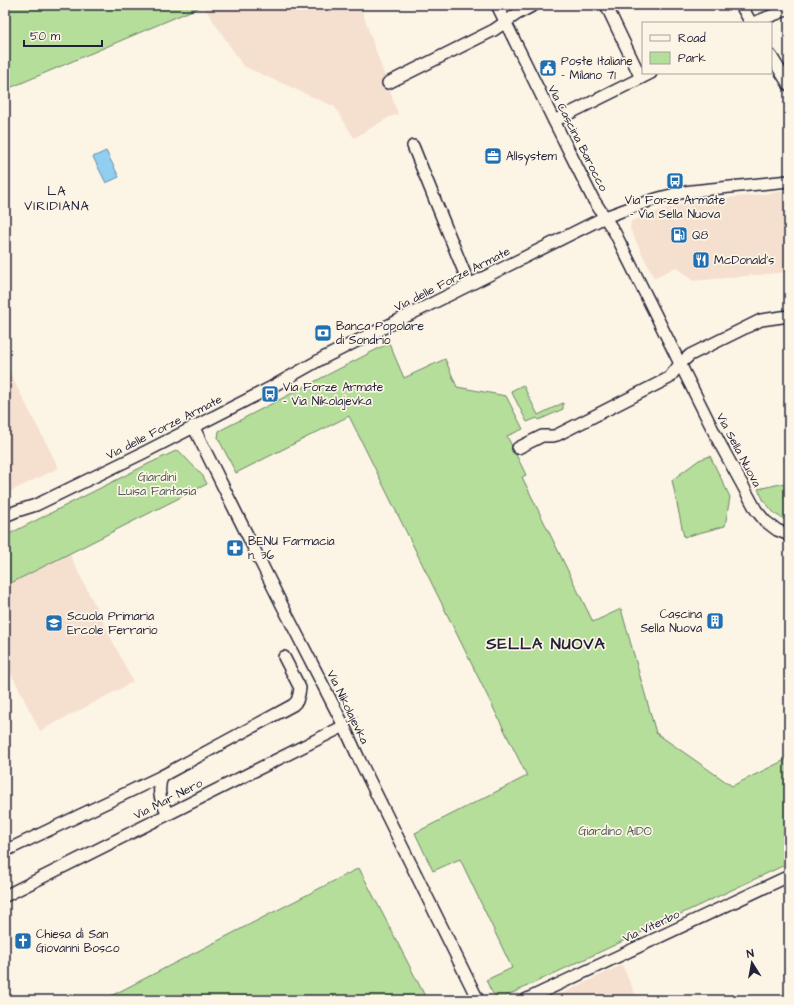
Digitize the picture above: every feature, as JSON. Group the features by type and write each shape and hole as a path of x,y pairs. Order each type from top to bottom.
{"street":[{"name":"Via Cascina Barocco","path":"497,5 593,199 605,218"},
{"path":"388,83 494,30 505,21 534,5"},
{"path":"606,5 642,69"},
{"path":"741,5 751,22"},
{"path":"755,22 789,9"},
{"path":"772,58 789,85"},
{"path":"554,121 646,76"},
{"path":"413,146 469,284"},
{"name":"Via delle Forze Armate","path":"5,524 36,505 268,389 329,355 469,284 605,218 642,204 678,193 789,181"},
{"name":"Via Sella Nuova","path":"605,218 626,254 719,442 756,510 765,521 777,530 789,535"},
{"path":"518,448 542,436 556,435 669,378 680,364 690,355 761,320 789,316"},
{"name":"Via Nikolajevka","path":"193,426 344,726 478,1000"},
{"name":"Via delle Forze Armate","path":"5,516 36,505"},
{"path":"5,851 162,776 293,705 297,701 300,688 284,657"},
{"name":"Via Mar Nero","path":"5,896 344,726"},
{"path":"162,776 159,787 161,801 168,814"},
{"name":"Via Viterbo","path":"525,1000 789,876"}],"shaded area":[{"path":"204,5 360,5 398,114 388,118 354,138 335,107 243,66"},
{"path":"789,191 789,272 693,281 676,267 654,278 630,229 631,221 672,206 699,201"},
{"path":"5,364 59,468 5,494"},
{"name":"Scuola Primaria Ercole Ferrario","path":"69,553 133,682 40,731 5,661 5,586"},
{"path":"622,965 638,1000 548,1000"}],"green space":[{"path":"5,5 201,5 202,6 5,90"},
{"name":"Giardino AIDO","path":"389,343 404,378 445,359 457,387 506,396 523,429 507,436 526,475 522,477 593,622 621,609 656,733 732,786 789,758 789,863 502,998 494,994 486,980 512,968 460,859 433,871 415,833 527,776 349,416 236,473 218,438 219,431"},
{"path":"523,385 538,415 563,403 563,409 539,420 537,418 527,422 511,391"},
{"name":"Giardini Luisa Fantasia","path":"178,450 203,476 207,484 5,586 5,536"},
{"path":"710,456 730,497 725,526 684,537 672,480 699,460"},
{"path":"789,482 789,522 775,514 764,501 758,489"},
{"path":"359,868 427,1000 108,1000 107,998"}],"water":[{"path":"106,151 119,177 106,183 93,157"}],"place":[{"name":"Poste Italiane - Milano 71","path":"548,68"},
{"name":"Allsystem","path":"493,156"},
{"name":"Via Forze Armate - Via Sella Nuova","path":"675,181"},
{"name":"Q8","path":"679,235"},
{"name":"McDonald's","path":"701,260"},
{"name":"Banca Popolare di Sondrio","path":"323,333"},
{"name":"Via Forze Armate - Via Nikolajevka","path":"270,394"},
{"name":"BENU Farmacia n. 36","path":"235,548"},
{"name":"Cascina Sella Nuova","path":"715,621"},
{"name":"Scuola Primaria Ercole Ferrario","path":"54,623"},
{"name":"Chiesa di San Giovanni Bosco","path":"23,941"}],"district":[{"name":"LA VIRIDIANA","path":"57,198"},
{"name":"SELLA NUOVA","path":"546,643"}]}
